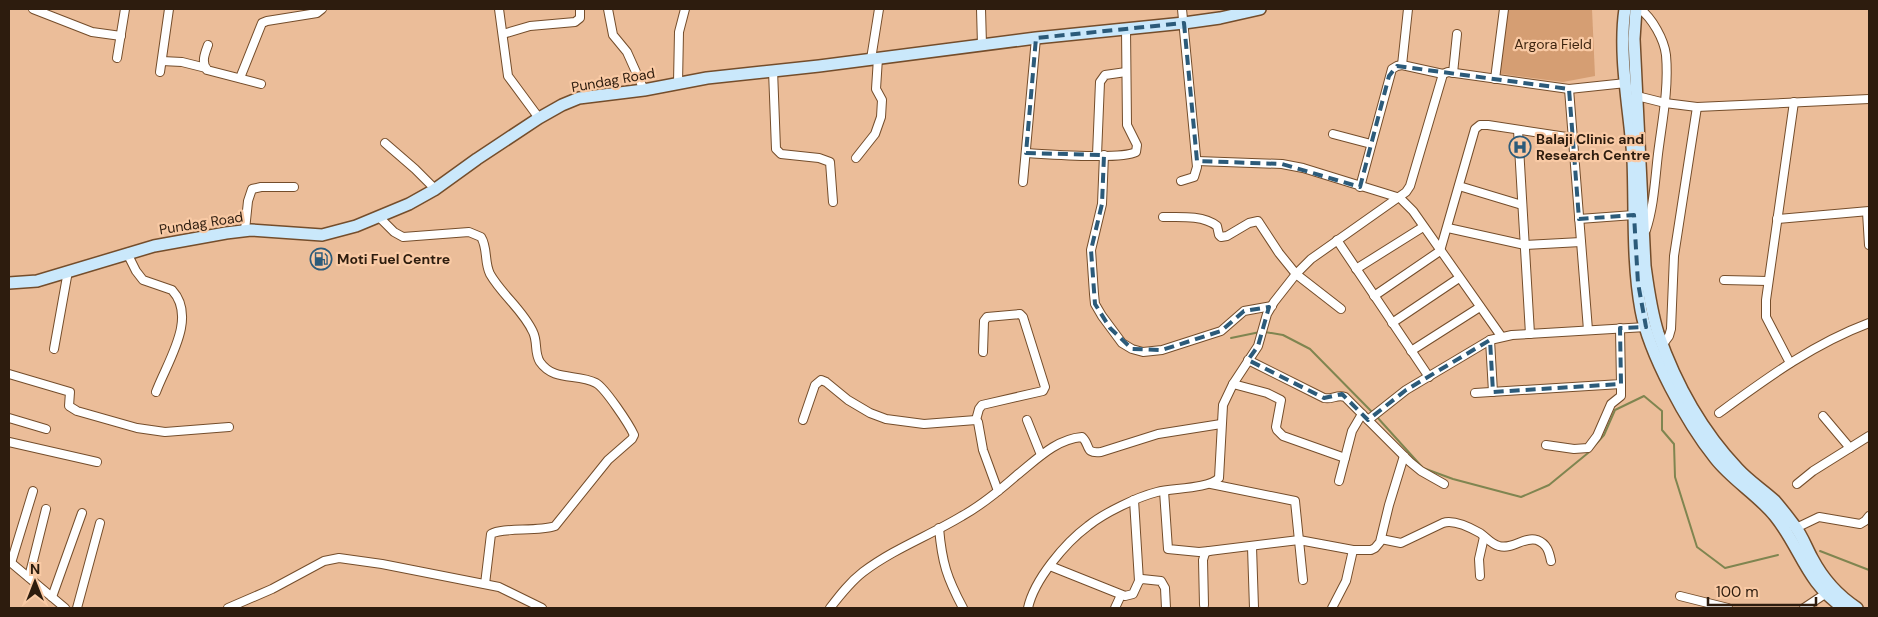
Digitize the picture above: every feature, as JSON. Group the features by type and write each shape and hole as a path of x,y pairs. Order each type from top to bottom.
{"main road":[{"name":"Pundag Road","path":"9,283 37,281 154,246 245,230 322,235 350,229 409,204 435,189 477,158 539,118 579,98 773,70 1036,38 1184,23 1220,18 1260,9"},
{"path":"1625,9 1624,43 1638,283 1646,326 1667,378 1716,459 1774,515 1807,571 1825,594 1844,608"},
{"path":"1636,9 1634,39 1644,238 1648,290 1658,332 1678,382 1717,445 1740,471 1774,501 1796,528 1822,576 1846,601 1857,608"}],"street":[{"path":"34,9 92,32 121,36"},
{"path":"117,58 125,9"},
{"path":"160,72 169,9"},
{"path":"240,78 262,23 317,14 322,9"},
{"path":"499,9 508,76 539,118"},
{"path":"503,34 530,26 575,22 580,18 580,9"},
{"path":"608,9 613,35 627,52 644,90"},
{"path":"678,83 679,32 685,9"},
{"path":"856,158 875,134 881,116 882,100 876,89 874,59 879,9"},
{"path":"981,9 982,45"},
{"path":"1181,181 1194,177 1197,161 1189,98 1182,9"},
{"path":"1402,65 1408,9"},
{"path":"1495,79 1504,9"},
{"path":"1640,9 1651,22 1666,53 1665,103 1651,209 1644,238"},
{"path":"1026,153 1100,155 1134,153 1137,150 1136,143 1128,128 1126,29"},
{"path":"1453,73 1458,34"},
{"path":"1023,182 1036,38"},
{"path":"206,68 204,56 208,45"},
{"path":"162,61 182,62 261,84"},
{"path":"1360,187 1389,76 1392,69 1397,66 1402,65 1443,74 1453,73 1569,89 1626,83"},
{"path":"773,70 776,149 781,154 824,159 830,162 833,202"},
{"path":"1126,72 1105,75 1100,82 1102,204 1092,244 1094,294 1096,304 1102,316 1122,343 1132,349 1143,352 1162,350 1221,331 1244,311 1272,306"},
{"path":"1211,484 1219,478 1220,472 1223,405 1233,384 1258,346 1267,314 1296,274 1311,259 1400,198 1410,186 1443,74"},
{"path":"1569,89 1588,330"},
{"path":"1637,96 1665,103 1697,107 1869,99"},
{"path":"1790,363 1766,317 1768,281 1794,102"},
{"path":"1663,344 1669,336 1672,320 1674,256 1697,107"},
{"path":"1374,296 1440,251 1475,129 1480,125 1573,138"},
{"path":"1518,130 1530,334"},
{"path":"1333,134 1371,144"},
{"path":"385,143 416,169 435,189"},
{"path":"1197,161 1282,164 1400,198 1408,204 1501,336"},
{"path":"1459,186 1522,205"},
{"path":"245,230 252,189 261,187 294,187"},
{"path":"1777,219 1868,211 1869,245"},
{"path":"1579,219 1634,215"},
{"path":"379,217 394,232 403,237 469,232 481,237 485,245 489,272 534,332 537,357 541,364 555,374 589,380 599,385 634,435 608,460 555,526 545,529 505,530 491,534 485,584"},
{"path":"1163,217 1198,219 1211,222 1217,226 1218,235 1222,237 1249,223 1258,221 1296,274 1341,310"},
{"path":"1356,269 1423,227"},
{"path":"1448,228 1525,245 1581,242"},
{"path":"1337,240 1429,377"},
{"path":"127,253 140,278 172,290 182,310 183,322 179,337 156,392"},
{"path":"54,349 68,271"},
{"path":"1392,323 1459,278"},
{"path":"1724,280 1768,281"},
{"path":"1411,351 1480,307"},
{"path":"983,352 985,319 990,316 1020,314 1024,317 1045,387 1041,392 982,405 979,409 976,420 983,450 998,491"},
{"path":"1719,413 1811,350 1869,323"},
{"path":"1371,418 1400,394 1490,340 1501,336 1646,326"},
{"path":"1546,445 1574,449 1588,448 1597,436 1611,404 1621,396 1620,328"},
{"path":"1490,340 1493,392"},
{"path":"1248,360 1329,400 1338,396 1345,397 1362,414 1371,418 1404,456 1421,471 1444,484"},
{"path":"9,374 70,392 69,406 77,411 137,428 164,432 229,427"},
{"path":"803,420 814,385 817,381 821,380 862,409 886,419 924,424 976,420"},
{"path":"1233,384 1267,393 1281,400 1276,427 1283,436 1344,458"},
{"path":"1475,393 1621,384"},
{"path":"1339,481 1352,431 1362,414"},
{"path":"1823,416 1850,448"},
{"path":"9,418 46,429"},
{"path":"1026,420 1041,455"},
{"path":"830,608 849,585 863,572 901,547 965,515 998,491 1041,455 1067,440 1084,439 1088,450 1101,452 1158,434 1221,424"},
{"path":"1797,484 1813,471 1869,436"},
{"path":"9,442 97,462"},
{"path":"1164,491 1168,549 1198,552 1299,540 1353,550 1371,550 1379,545 1388,505 1404,456"},
{"path":"1028,608 1038,582 1068,543 1088,525 1134,500 1164,491 1211,484 1295,501 1303,580"},
{"path":"33,491 10,562 65,608"},
{"path":"1050,566 1121,595 1131,596 1139,580 1134,500"},
{"path":"29,577 46,509"},
{"path":"52,596 82,514"},
{"path":"1796,528 1819,517 1860,524 1869,516"},
{"path":"77,608 100,522"},
{"path":"1381,538 1400,543 1447,522 1464,526 1502,547 1512,546 1530,539 1538,541 1546,546 1552,561"},
{"path":"940,528 941,551 948,580 963,608"},
{"path":"1480,576 1479,559 1484,537"},
{"path":"1252,546 1254,608"},
{"path":"1332,608 1346,581 1353,550"},
{"path":"1204,605 1203,560 1205,553 1209,551"},
{"path":"228,608 272,589 329,559 339,558 382,564 485,584 507,590 542,608"},
{"path":"1139,580 1155,580 1164,584 1166,608"},
{"path":"1804,608 1825,594"},
{"path":"1115,608 1121,595"},
{"path":"1680,596 1728,608"}],"highlighted area":[{"path":"1184,23 1197,161 1282,164 1360,187 1389,76 1397,66 1569,89 1579,219 1634,215 1638,283 1646,327 1620,328 1621,384 1493,392 1490,340 1406,390 1368,420 1342,394 1324,398 1248,360 1258,346 1269,307 1244,311 1221,331 1162,350 1132,349 1110,328 1095,304 1091,250 1102,204 1104,155 1026,153 1036,38"}],"green space":[{"name":"Argora Field","path":"1505,9 1592,9 1595,76 1563,82 1494,73"}],"waterway":[{"path":"1231,338 1260,332"},
{"path":"1265,332 1283,335 1310,349 1374,414"},
{"path":"1377,417 1423,468 1453,479 1521,497 1549,485 1588,453 1604,435 1615,410 1644,396 1662,411 1662,430 1674,444 1675,477 1697,547 1725,568 1778,555"},
{"path":"1820,551 1869,570"}],"place":[{"name":"Balaji Clinic and Research Centre","path":"1520,147"},
{"name":"Moti Fuel Centre","path":"321,259"}]}
